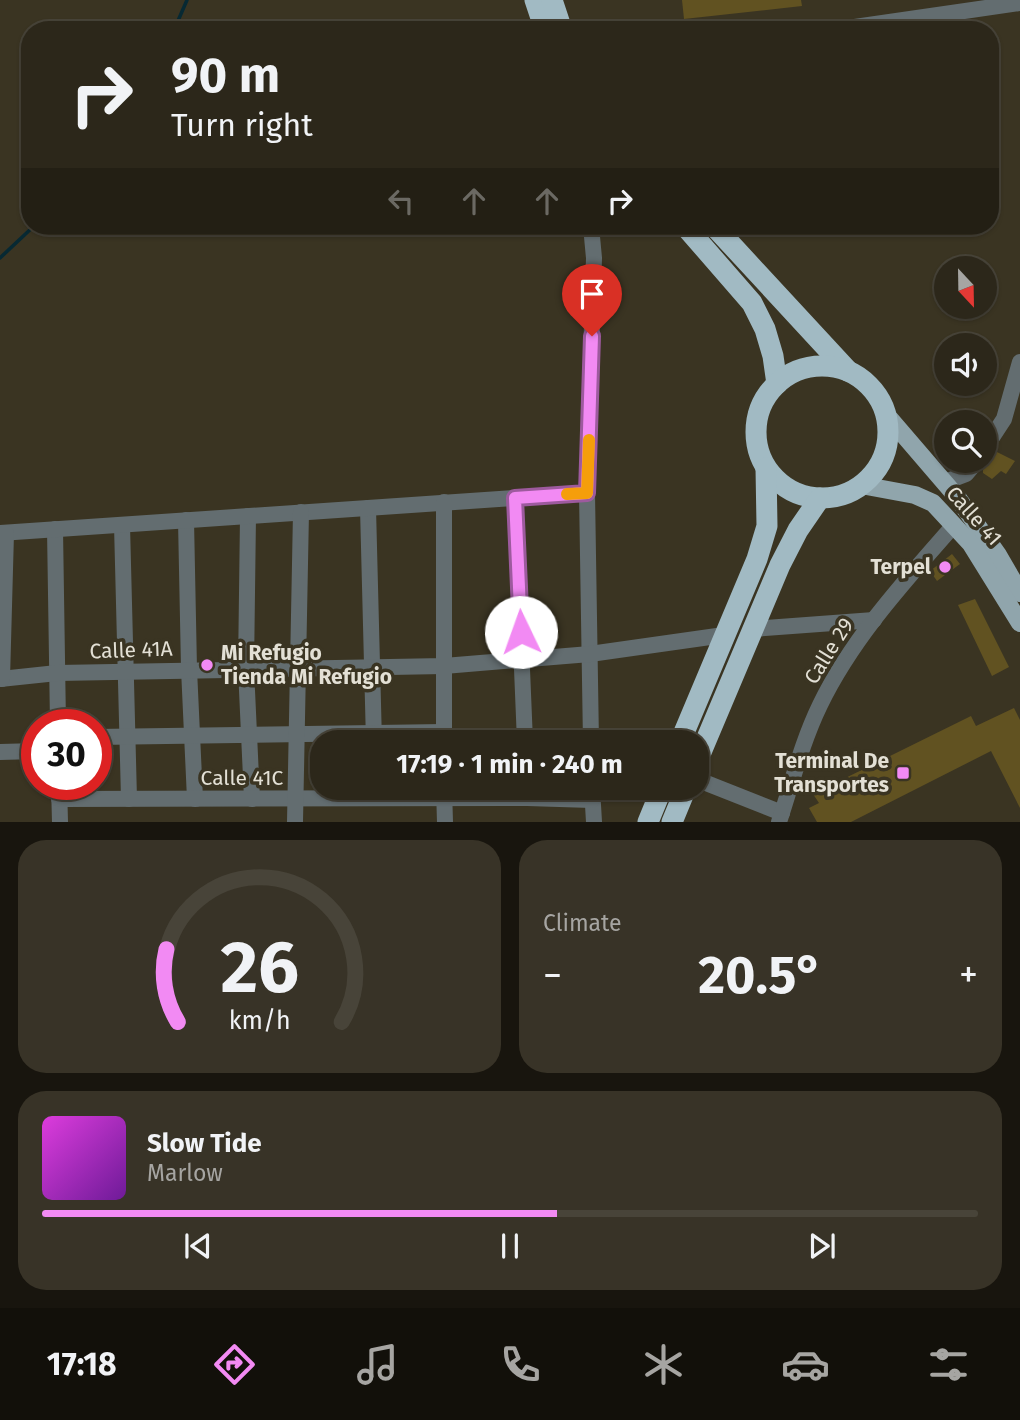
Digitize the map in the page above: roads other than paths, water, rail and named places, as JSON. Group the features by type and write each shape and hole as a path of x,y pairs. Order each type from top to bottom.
{"highway":[{"path":"535,0 542,21"},
{"path":"552,0 559,21"},
{"path":"693,235 752,303 765,329 777,384"},
{"path":"722,235 849,372 874,393 884,412 888,428 884,452 873,474 861,485 848,492 820,498 804,496 790,490 766,468 758,447 756,424 760,410 777,384 786,377 806,369 828,367 849,372"},
{"path":"685,730 757,559 767,526 766,468"},
{"path":"709,733 780,565 797,530 820,498"},
{"path":"648,821 657,800"},
{"path":"672,821 681,800"}],"main road":[{"name":"Calle 41","path":"884,412 945,482 998,555 1020,593"},
{"name":"Calle 41","path":"861,485 915,495 933,503 979,556 1020,623"}],"street":[{"path":"896,21 1020,3"},
{"path":"591,730 587,493 594,258 592,235"},
{"path":"594,258 601,235"},
{"path":"997,430 1004,419 1020,362"},
{"path":"945,482 967,473"},
{"path":"1,679 3,533 587,493"},
{"path":"515,498 525,730"},
{"path":"444,502 444,730"},
{"path":"368,508 374,730"},
{"path":"295,821 301,512"},
{"path":"248,516 246,669 253,799"},
{"path":"186,520 195,799"},
{"path":"122,525 129,799"},
{"name":"Calle 29","path":"781,817 820,706 844,664 874,620 954,525"},
{"path":"55,529 58,709"},
{"path":"753,629 874,620"},
{"name":"Calle 41A","path":"1,679 57,673 444,666 590,654 724,635"},
{"path":"112,737 310,736"},
{"path":"0,752 21,751"},
{"path":"709,785 781,817"},
{"name":"Calle 41C","path":"112,797 310,798"},
{"path":"59,800 60,821"},
{"path":"444,800 445,821"},
{"path":"592,800 594,821"}],"waterway":[{"path":"178,21 187,0"},
{"path":"0,258 24,235"}],"place":[{"name":"Terpel","path":"945,567"},
{"name":"Mi Refugio Tienda Mi Refugio","path":"207,665"},
{"name":"Terminal De Transportes","path":"903,773"}]}
